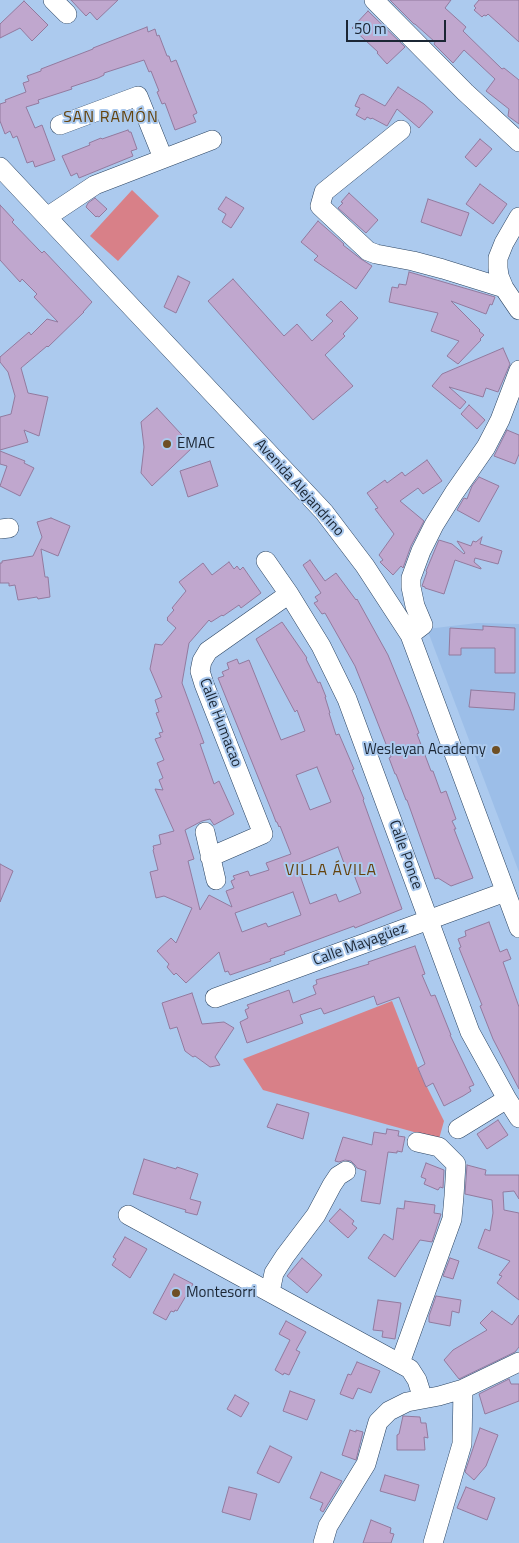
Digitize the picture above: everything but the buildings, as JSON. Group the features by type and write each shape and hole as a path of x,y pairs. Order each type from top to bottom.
{"street":[{"path":"53,0 66,14"},
{"path":"374,0 465,92 519,142"},
{"path":"60,125 138,96 164,158"},
{"path":"401,130 324,192 320,206 368,251 443,269 504,288"},
{"path":"48,217 95,185 212,140"},
{"name":"Avenida Alejandrino","path":"0,167 324,512 365,566 410,636 519,928"},
{"path":"519,217 498,258 499,276 504,288 519,310"},
{"path":"410,636 422,625 411,587 411,578 421,550 454,493 486,448 514,398 519,370"},
{"name":"Calle Ponce","path":"266,561 320,646 347,700 470,1032 519,1118"},
{"name":"Calle Humacao","path":"210,856 263,834 204,684 200,671 202,661 208,651 288,594"},
{"path":"205,832 216,880"},
{"name":"Calle Mayagüez","path":"215,998 505,892"},
{"path":"458,1129 507,1099"},
{"path":"400,1363 452,1219 454,1196 456,1164 439,1147 417,1142"},
{"path":"270,1292 274,1273 316,1215 338,1176 346,1171"},
{"path":"128,1215 410,1369 423,1399"},
{"path":"324,1543 328,1526 366,1464 378,1422 389,1411 407,1402 463,1388 519,1362"},
{"path":"433,1543 462,1444 463,1388"}],"shaded area":[{"path":"132,190 159,216 118,261 90,236"},
{"name":"Wesleyan Academy","path":"477,623 519,624 519,872 427,629"},
{"path":"392,1001 420,1073 444,1121 439,1139 263,1090 243,1059"}],"place":[{"name":"EMAC","path":"167,444"},
{"name":"Wesleyan Academy","path":"496,750"},
{"name":"Montesorri","path":"176,1293"}],"district":[{"name":"SAN RAMÓN","path":"111,118"},
{"name":"VILLA ÁVILA","path":"331,871"}]}
